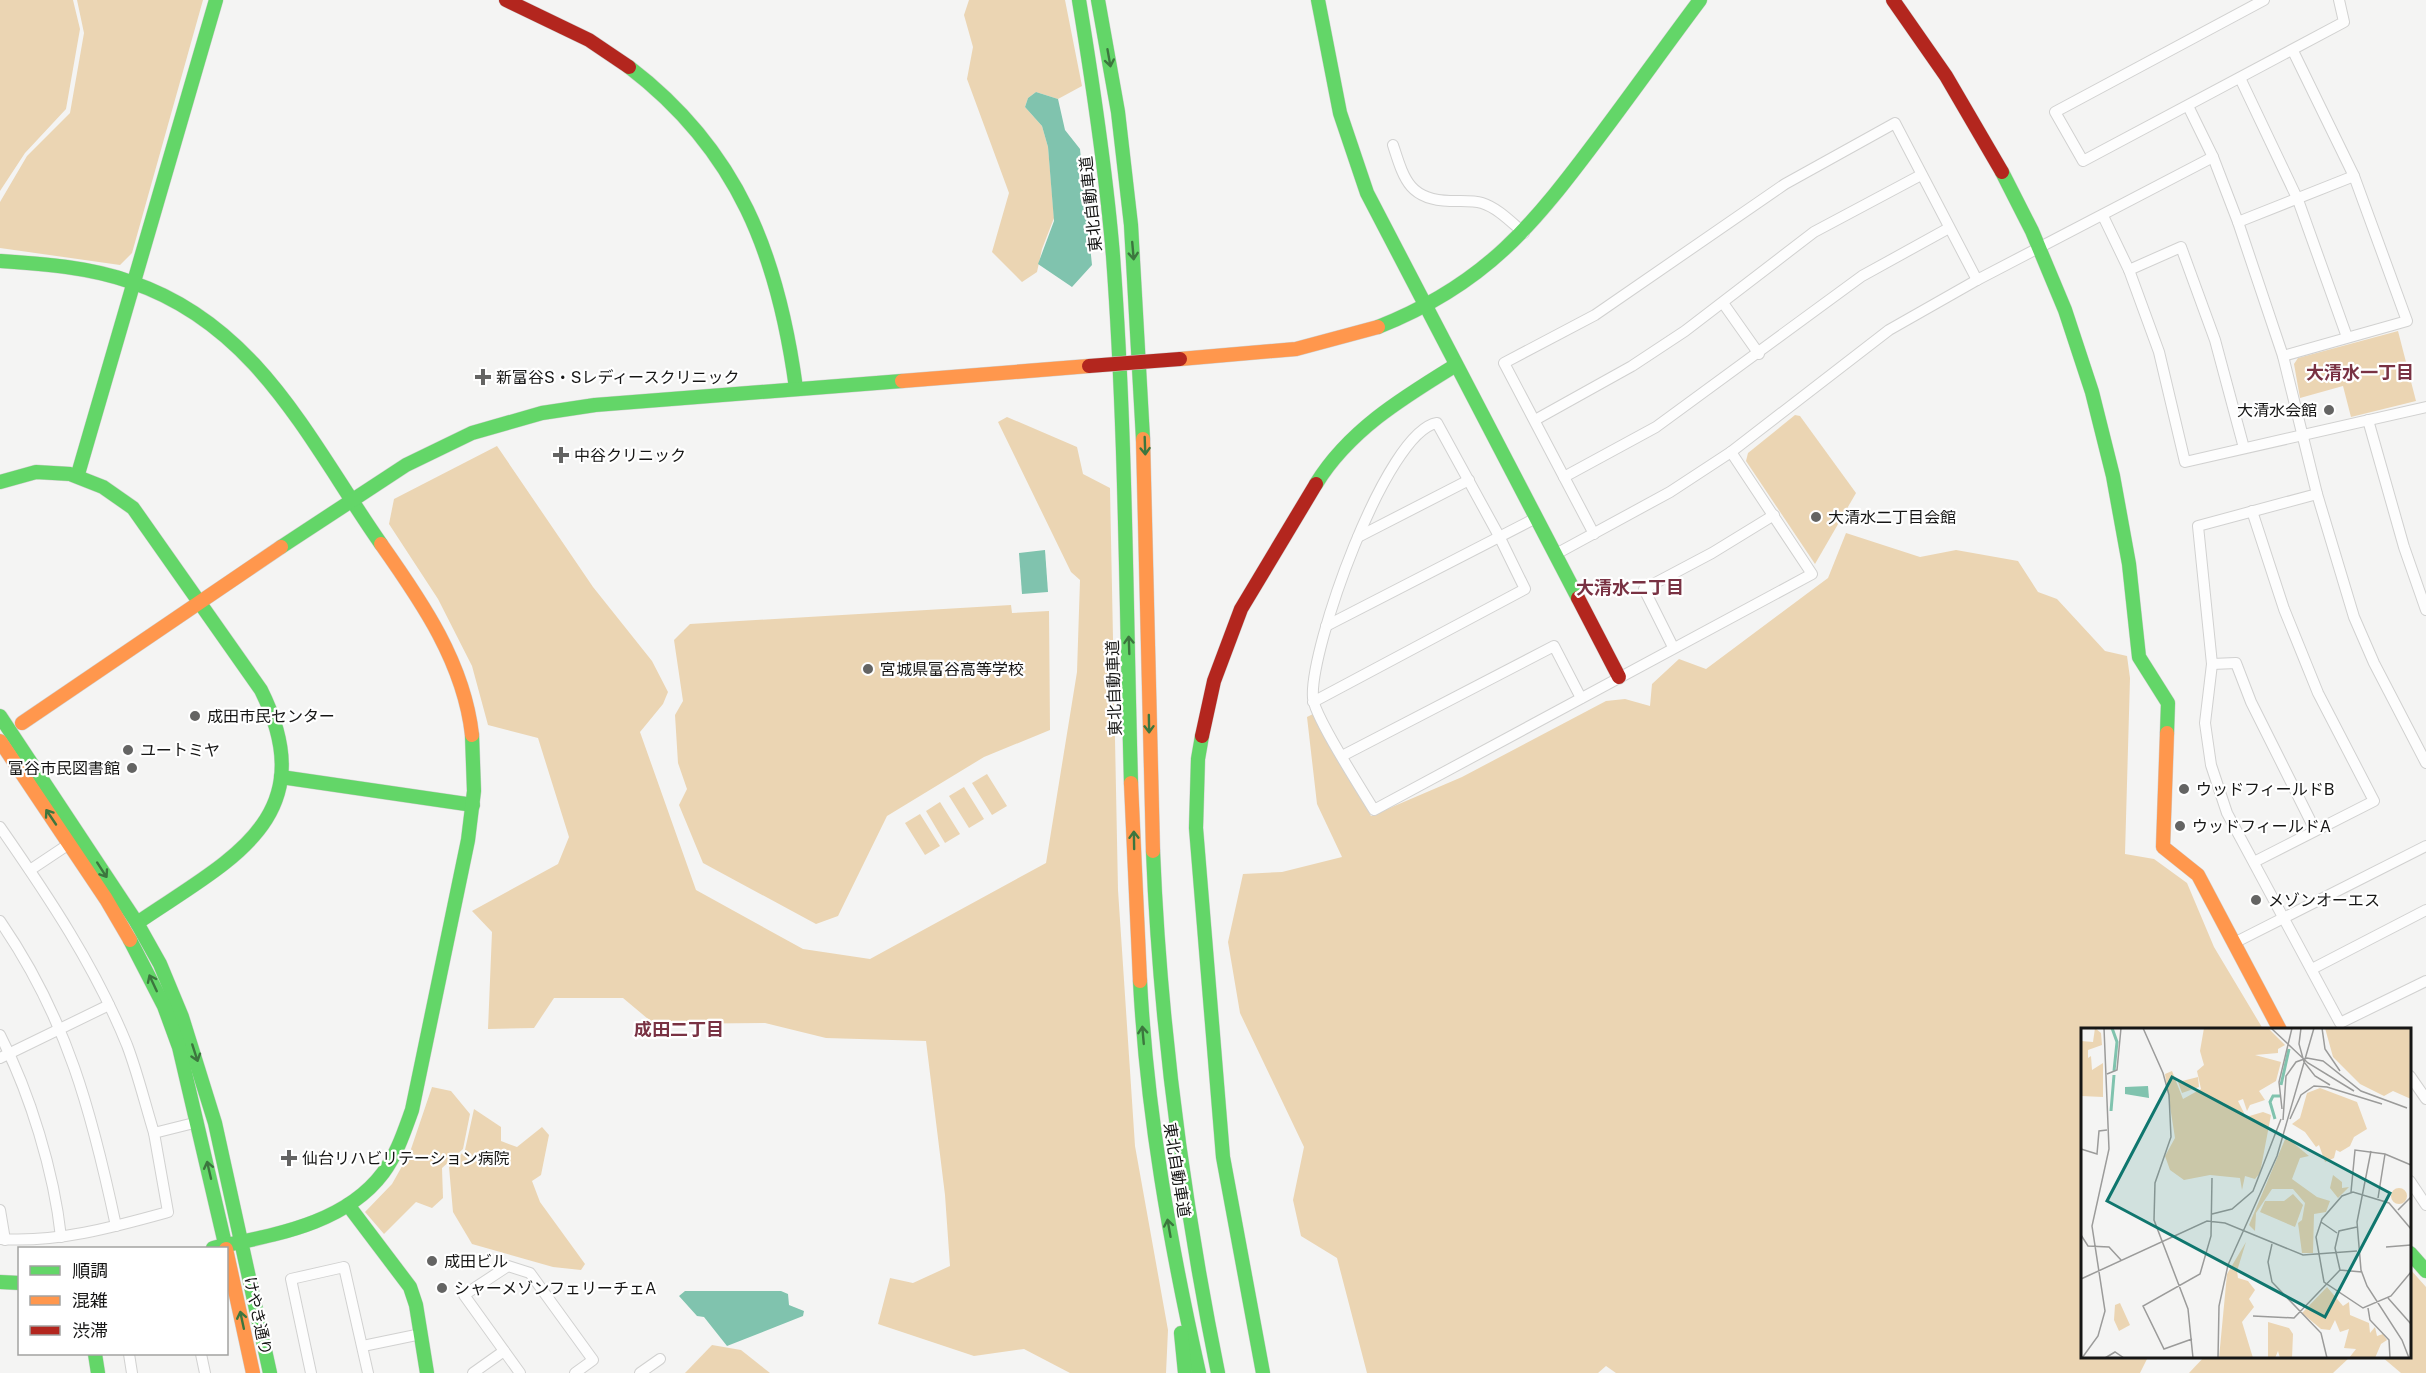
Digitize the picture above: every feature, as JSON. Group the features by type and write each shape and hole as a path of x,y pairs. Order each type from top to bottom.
{"main road":[{"path":"78,474 216,0"},
{"path":"506,0 566,27 615,56 668,99 699,133 729,174 762,239 776,278 796,388"},
{"name":"東北自動車道","path":"1079,0 1098,119 1120,338 1135,904 1142,1026 1159,1172 1179,1286 1199,1373"},
{"name":"東北自動車道","path":"1098,0 1117,108 1141,338 1155,906 1165,1038 1188,1222 1218,1373"},
{"path":"1318,0 1340,113 1358,171 1387,236 1619,677"},
{"path":"22,723 351,499 441,446 472,433 542,413 660,399 1259,353 1331,342 1363,333 1424,306 1491,263 1524,233 1556,196 1700,0"},
{"path":"1893,0 1967,106 2001,164 2041,248 2080,345 2106,440 2128,561 2139,657 2143,669 2163,691 2168,703 2163,847 2198,874 2279,1028"},
{"path":"0,261 71,266 106,273 135,282 207,319 251,359 282,398 424,606 458,675 472,738 473,805 470,833 408,1125 391,1160 368,1188 348,1204 312,1225 226,1247"},
{"path":"1263,1373 1223,1157 1214,1063 1196,828 1198,759 1204,721 1227,643 1245,600 1323,473 1368,424 1390,405 1456,365"},
{"path":"0,482 35,472 78,474 114,492 133,508 200,600 268,702 280,734 281,777 272,810 247,846 138,923"},
{"path":"0,716 138,923 160,964 194,1052 214,1124 270,1373"},
{"name":"けやき通り","path":"0,741 126,932 159,997 179,1047 198,1122 223,1247"},
{"path":"281,777 473,805"},
{"path":"1180,1166 1229,1373"},
{"path":"348,1204 410,1287 427,1373"},
{"path":"2411,1254 2426,1271"},
{"name":"けやき通り","path":"228,1261 253,1373"},
{"path":"0,1282 18,1283"},
{"path":"1179,1286 1185,1373"},
{"path":"95,1355 98,1373"}],"street":[{"path":"2264,0 2055,112 2083,161 2344,22 2339,0"},
{"path":"2283,356 2407,321 2354,176 2293,51"},
{"path":"2240,78 2298,200 2347,338"},
{"path":"2188,106 2213,157 2238,222 2283,356 2317,494 2354,617 2374,663 2426,763"},
{"path":"1594,534 1504,363 1595,315 1785,184 1895,123 1977,280"},
{"path":"1393,145 1409,186 1421,196 1436,201 1482,203 1502,214 1524,233"},
{"path":"1556,554 1670,492 1731,452 1889,330 1977,280 2213,157"},
{"path":"1535,420 1632,366 1724,303 1814,232 1921,175"},
{"path":"2238,222 2354,176"},
{"path":"2103,216 2129,270 2159,352 2185,462 2426,407"},
{"path":"1564,477 1656,427 1868,272 1949,228"},
{"path":"2129,270 2181,246 2215,340 2244,448"},
{"path":"1724,303 1758,354"},
{"path":"2368,420 2404,548 2426,610"},
{"path":"1313,702 1525,589 1499,536 1437,423 1430,424 1391,470 1377,492 1326,626 1316,666 1313,702 1374,810 1812,574 1731,452"},
{"path":"1358,537 1469,480"},
{"path":"2317,494 2198,526 2212,664 2205,723 2211,765 2227,813 2340,1023 2426,981"},
{"path":"2252,511 2284,609 2309,672 2374,801 2254,862"},
{"path":"1673,647 1644,589 1712,553 1774,515"},
{"path":"1326,626 1536,518"},
{"path":"1342,756 1554,646 1581,698"},
{"path":"2212,664 2236,663 2251,702 2314,830"},
{"path":"0,827 65,922 109,1005 127,1046 154,1133 168,1212 116,1226 61,1237 2,1240 0,1210"},
{"path":"30,870 69,843"},
{"path":"2234,943 2426,846"},
{"path":"2312,969 2426,910"},
{"path":"0,921 39,986 60,1029 95,1131 116,1226"},
{"path":"5,1056 109,1005"},
{"path":"0,1035 5,1056 41,1141 61,1237"},
{"path":"2411,1079 2426,1099"},
{"path":"154,1133 198,1122"},
{"path":"2411,1184 2426,1205"},
{"path":"520,1373 464,1295 508,1266 530,1273 593,1360 575,1373"},
{"path":"311,1373 291,1279 344,1267 368,1373"},
{"path":"363,1346 421,1334"},
{"path":"473,1373 504,1351"},
{"path":"129,1355 132,1373"},
{"path":"201,1355 205,1373"},
{"path":"640,1373 660,1359"}],"shaded area":[{"path":"0,0 73,0 80,29 66,109 25,153 0,191"},
{"path":"77,0 203,0 132,253 120,265 0,248 0,202 27,156 70,113 84,33"},
{"path":"969,0 1065,0 1082,86 1058,99 1036,92 1028,98 1025,107 1042,126 1048,147 1054,218 1042,249 1037,272 1022,282 992,252 1009,193 967,79 973,47 964,15"},
{"path":"1036,92 1058,99 1065,130 1080,149 1092,265 1072,287 1038,264 1054,221 1048,147 1042,126 1025,107 1028,98"},
{"path":"2398,331 2416,401 2351,417 2343,386 2300,398 2294,364 2298,358"},
{"path":"1795,415 1800,416 1856,493 1815,564 1746,461 1748,453"},
{"path":"1007,417 1077,447 1083,474 1110,488 1118,890 1135,1146 1168,1330 1166,1373 1070,1373 1024,1349 974,1356 878,1324 890,1278 913,1283 950,1266 945,1195 926,1041 826,1038 765,1023 654,1024 623,998 554,998 534,1028 488,1029 492,932 472,911 558,864 569,837 538,738 488,725 472,666 438,599 389,524 394,499 497,446 593,587 652,661 668,692 663,704 640,732 696,890 803,949 870,959 1046,863 1077,672 1080,580 1071,572 998,422"},
{"path":"1846,533 1920,557 1956,550 2018,561 2038,592 2057,599 2105,651 2127,656 2130,678 2125,854 2154,859 2187,883 2214,947 2262,1028 2081,1028 2081,1358 2148,1358 2140,1373 1616,1373 1606,1366 1598,1373 1367,1373 1337,1258 1301,1236 1293,1200 1304,1147 1240,1013 1228,942 1243,874 1282,872 1342,857 1317,804 1307,717 1315,713 1371,816 1462,777 1606,701 1625,699 1650,706 1652,684 1679,659 1706,669 1828,578"},
{"path":"1045,550 1048,592 1022,594 1019,553"},
{"path":"1011,605 1012,613 1049,611 1050,730 984,757 887,816 838,916 816,924 703,863 679,805 687,789 678,763 675,715 683,701 674,640 690,624"},
{"path":"987,774 1007,806 992,815 972,783"},
{"path":"964,787 984,819 969,828 949,796"},
{"path":"940,802 960,834 945,843 926,811"},
{"path":"920,814 940,846 925,855 905,823"},
{"path":"432,1087 451,1091 470,1114 463,1149 442,1168 443,1198 432,1208 416,1202 384,1234 365,1212 392,1184 410,1152"},
{"path":"474,1109 501,1127 501,1141 517,1147 542,1127 549,1135 541,1175 532,1181 540,1202 585,1264 581,1270 553,1267 472,1244 453,1212 449,1167 465,1150"},
{"path":"2411,1270 2426,1287 2426,1373 2401,1373 2383,1358 2411,1358"},
{"path":"685,1291 781,1291 788,1294 789,1305 804,1311 803,1316 727,1346 704,1317 697,1316 679,1296"},
{"path":"712,1345 741,1350 770,1373 685,1373"},
{"path":"2203,1358 2349,1358 2333,1373 2189,1373"}],"traffic: fast":[{"path":"78,474 216,0"},
{"path":"1079,0 1099,128 1113,256 1123,454 1131,783"},
{"path":"1098,0 1118,112 1131,225 1143,439"},
{"path":"1318,0 1340,113 1367,193 1578,598"},
{"path":"1378,327 1416,310 1479,271 1530,223 1577,166 1700,0"},
{"path":"629,67 667,99 699,134 725,171 747,210 778,294 796,388"},
{"path":"2002,172 2032,231 2065,310 2092,392 2113,476 2129,564 2139,657 2168,703 2167,733"},
{"path":"0,261 66,267 115,277 175,301 214,327 247,357 277,390 381,544"},
{"path":"1316,484 1344,447 1361,431 1398,402 1456,365"},
{"path":"281,547 406,465 472,433 542,413 595,405 902,381"},
{"path":"0,482 36,472 70,474 103,487 133,508 261,690 278,734 282,772 274,804 258,831 234,856 137,923"},
{"path":"0,716 137,923 160,964 182,1017 215,1123 270,1373"},
{"path":"218,1247 282,1232 328,1216 367,1191 383,1173 396,1151 412,1110 468,840 474,791 472,735"},
{"path":"1202,736 1198,759 1196,828 1223,1157 1263,1373"},
{"path":"281,777 473,805"},
{"path":"1153,851 1161,982 1175,1113 1194,1243 1218,1373"},
{"path":"130,940 164,1006 179,1047 226,1247"},
{"path":"1140,981 1148,1080 1161,1178 1199,1373"},
{"path":"348,1205 410,1287 416,1305 427,1373"},
{"path":"2411,1254 2426,1271"},
{"path":"0,1282 18,1283"},
{"path":"1181,1333 1185,1373"},
{"path":"95,1355 98,1373"}],"traffic: slow":[{"path":"1180,359 1296,349 1378,327"},
{"path":"902,381 1089,366"},
{"path":"1143,439 1153,851"},
{"path":"381,544 426,611 451,658 467,708 472,735"},
{"path":"22,723 281,547"},
{"path":"2167,733 2163,847 2198,875 2279,1028"},
{"path":"0,741 106,899 130,940"},
{"path":"1131,783 1140,981"},
{"path":"228,1258 253,1373"}],"traffic: jam":[{"path":"506,0 589,40 629,67"},
{"path":"1893,0 1946,76 2002,172"},
{"path":"1089,366 1180,359"},
{"path":"1202,736 1214,681 1241,609 1316,484"},
{"path":"1578,598 1619,677"}],"place":[{"name":"新富谷S・Sレディースクリニック","path":"483,377"},
{"name":"大清水会館","path":"2329,410"},
{"name":"中谷クリニック","path":"561,455"},
{"name":"大清水二丁目会館","path":"1816,517"},
{"name":"宮城県富谷高等学校","path":"868,669"},
{"name":"成田市民センター","path":"195,716"},
{"name":"ユートミヤ","path":"128,750"},
{"name":"富谷市民図書館","path":"132,768"},
{"name":"ウッドフィールドB","path":"2184,789"},
{"name":"ウッドフィールドA","path":"2180,826"},
{"name":"メゾンオーエス","path":"2256,900"},
{"name":"仙台リハビリテーション病院","path":"289,1158"},
{"name":"成田ビル","path":"432,1261"},
{"name":"シャーメゾンフェリーチェA","path":"442,1288"}],"district":[{"name":"大清水一丁目","path":"2360,372"},
{"name":"大清水二丁目","path":"1630,587"},
{"name":"成田二丁目","path":"679,1029"}]}
